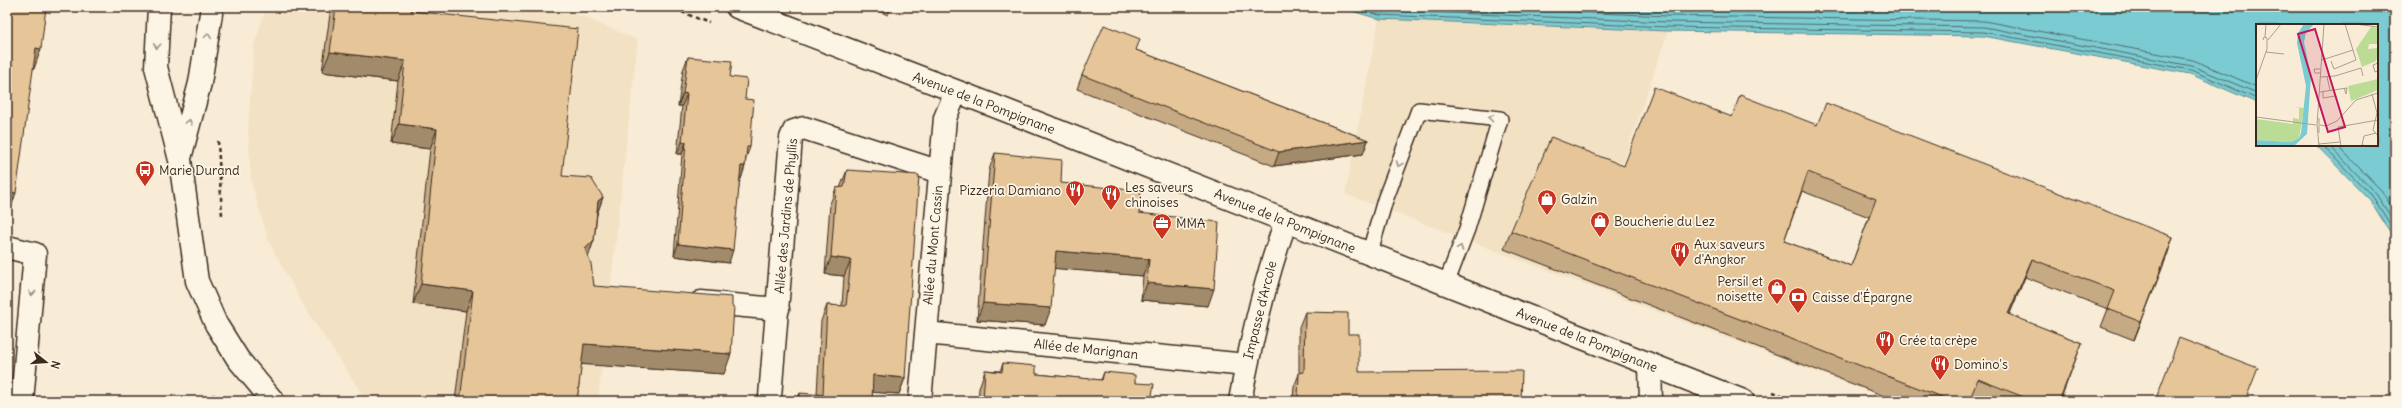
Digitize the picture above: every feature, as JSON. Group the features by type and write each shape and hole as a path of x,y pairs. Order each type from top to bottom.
{"street":[{"path":"159,7 156,67 180,160 197,281 216,324 238,359 273,401"},
{"path":"180,160 200,83 212,7"},
{"name":"Avenue de la Pompignane","path":"737,7 1743,401"},
{"name":"Allée du Mont Cassin","path":"920,401 945,118 956,92"},
{"name":"Allée des Jardins de Phyllis","path":"770,397 791,138 794,131 804,128 940,172"},
{"name":"Impasse d'Arcole","path":"1240,401 1246,364 1276,248 1286,221"},
{"path":"7,247 35,254 22,401"},
{"name":"Allée des Jardins de Phyllis","path":"678,300 778,309"},
{"name":"Allée de Marignan","path":"926,332 1246,364"},
{"path":"1650,365 1651,401"}],"lane":[{"path":"1369,255 1385,200 1419,110 1500,119 1467,229 1446,284"}],"path":[{"path":"218,138 222,224"},
{"path":"212,395 230,401"}],"shaded area":[{"path":"268,7 560,7 638,40 598,401 367,401 303,305 268,240 251,181 248,128 254,45 265,11"},
{"path":"1379,19 1668,31 1611,199 1996,345 1974,401 1894,401 1345,194"}],"water":[{"path":"1338,7 2395,7 2395,240 2370,200 2317,146 2378,146 2378,24 2256,24 2256,103 2190,74 1983,36 1668,31 1379,19"}],"building":[{"path":"7,7 46,7 41,49 36,48 16,193 7,192"},
{"path":"336,7 412,7 411,11 578,29 562,176 591,178 603,197 598,201 594,240 585,249 591,264 594,286 732,297 732,306 734,307 731,354 584,344 577,401 460,401 473,291 421,284 437,129 399,124 405,61 330,52"},
{"path":"1104,25 1140,39 1136,50 1368,140 1279,152 1082,75"},
{"path":"688,57 732,61 730,77 747,79 745,99 754,100 750,147 747,147 745,166 741,166 733,250 678,244 686,142 682,142 687,94 683,93"},
{"path":"1654,87 1732,117 1740,95 1817,125 1826,103 2173,237 2141,322 2108,309 2115,291 2032,259 2008,314 2082,343 2059,401 2034,401 1978,379 1969,401 1952,401 1511,231 1551,137 1624,166","holes":["1808,172 1876,199 1851,266 1784,241"]},
{"path":"995,153 1062,160 1061,183 1141,191 1139,213 1219,222 1214,289 1147,283 1149,259 1056,251 1051,308 983,303"},
{"path":"847,170 919,175 905,378 873,375 872,401 800,401 800,393 823,395 827,305 846,306 851,260 831,257 836,188 844,187"},
{"path":"1305,312 1348,313 1348,334 1359,334 1359,372 1522,371 1521,401 1286,401 1286,398 1298,398 1299,373 1304,372"},
{"path":"2179,338 2258,368 2245,401 2155,401"},
{"path":"1003,363 1036,366 1036,374 1102,380 1104,372 1135,375 1135,383 1154,384 1152,395 1158,401 983,401 985,370 1002,372"}],"place":[{"name":"Marie Durand","path":"145,187"},
{"name":"Pizzeria Damiano","path":"1075,207"},
{"name":"Les saveurs chinoises","path":"1111,211"},
{"name":"Galzin","path":"1547,216"},
{"name":"Boucherie du Lez","path":"1600,238"},
{"name":"MMA","path":"1162,240"},
{"name":"Aux saveurs d'Angkor","path":"1680,268"},
{"name":"Persil et noisette","path":"1777,305"},
{"name":"Caisse d'Épargne","path":"1798,314"},
{"name":"Crée ta crèpe","path":"1885,357"},
{"name":"Domino's","path":"1940,381"}]}
